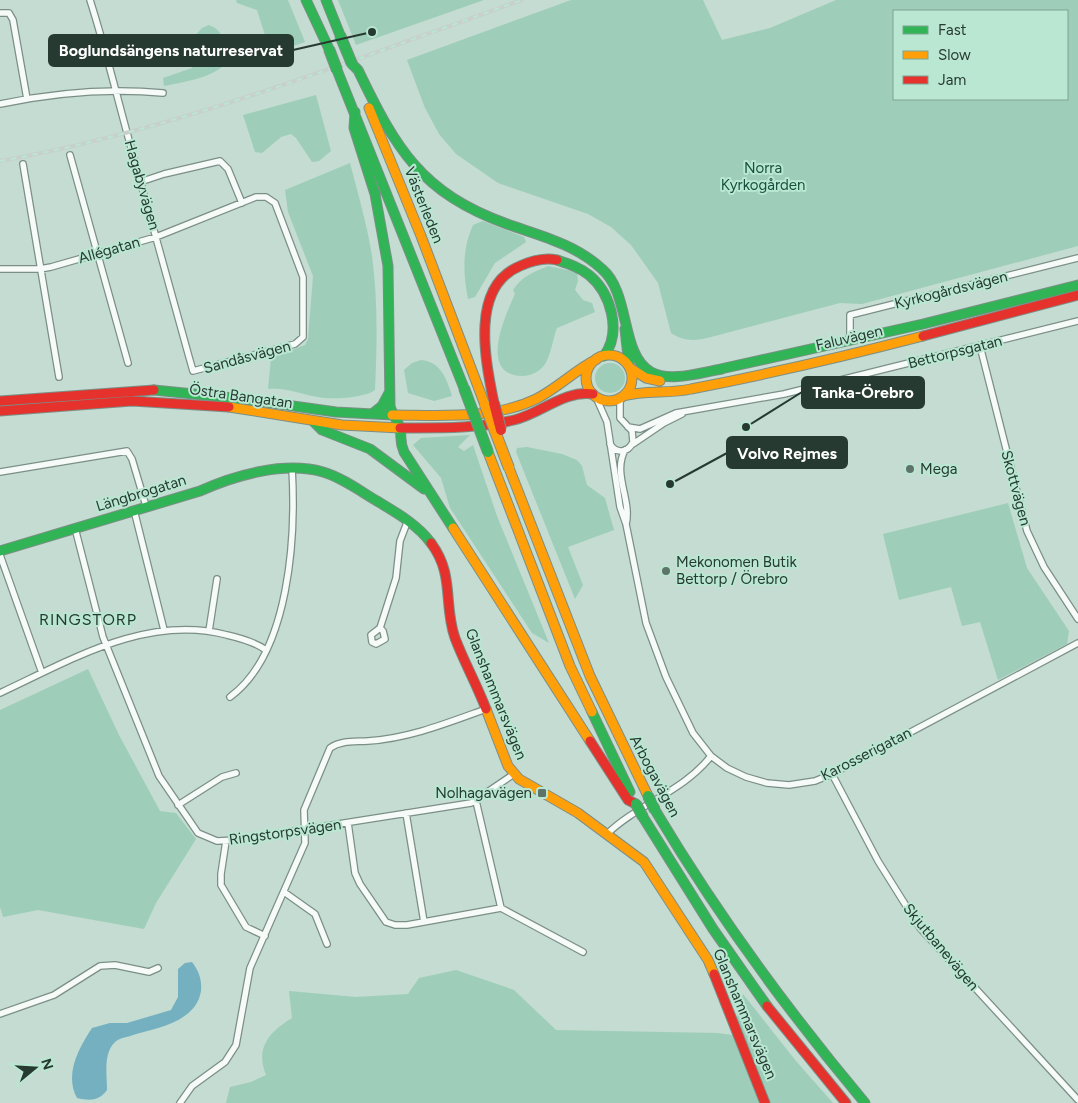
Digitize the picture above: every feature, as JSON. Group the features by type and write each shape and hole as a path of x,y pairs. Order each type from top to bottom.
{"main road":[{"name":"Västerleden","path":"306,0 355,112 368,156 464,388 475,420"},
{"path":"326,0 352,64 358,70 385,135 396,145 423,179 456,204 485,217 561,242 593,260 615,285 638,356 651,372 658,375 676,375 722,369"},
{"name":"Västerleden","path":"385,135 386,149 490,404 492,423"},
{"name":"Västerleden","path":"368,156 389,278 392,416"},
{"path":"509,468 490,404 486,355 486,314 492,296 501,281 523,264 541,259 558,259 582,268 597,282 609,304 613,325 612,343 587,374 588,385 594,395"},
{"name":"Faluvägen","path":"986,314 1078,285"},
{"name":"Faluvägen","path":"622,397 638,392 673,391 716,384 986,314 1078,295"},
{"path":"475,420 530,415 572,393 580,392 594,395 608,401 622,397 632,382 625,313"},
{"name":"Faluvägen","path":"629,367 646,378 665,381 850,341 974,317"},
{"path":"475,420 531,401 601,357 616,356 629,367"},
{"path":"372,414 382,406 390,389"},
{"name":"Östra Bangatan","path":"0,401 131,391 392,416 422,415 475,420"},
{"name":"Östra Bangatan","path":"0,411 132,401 200,399 314,422 400,428 475,420"},
{"path":"400,428 419,421 422,415"},
{"path":"392,416 400,428 399,440 404,452 628,800 636,804"},
{"name":"Arbogavägen","path":"475,420 570,666 643,817 691,898 744,976 791,1038 846,1103"},
{"path":"314,422 322,430 370,449 402,470 421,487 430,491"},
{"name":"Arbogavägen","path":"492,423 582,660 617,736 648,796 704,891 758,971 865,1103"},
{"name":"Längbrogatan","path":"0,551 200,491 220,482 292,468"},
{"name":"Glanshammarsvägen","path":"292,468 332,475 416,525 431,541 447,574 450,614 455,638 486,709 503,755 514,774 519,779 578,813 644,862 701,948 765,1103"}],"street":[{"name":"Hagabyvägen","path":"90,0 193,371"},
{"path":"0,13 9,13 13,20 27,99"},
{"path":"0,104 27,99 116,91 163,92"},
{"path":"70,155 128,363"},
{"path":"140,182 164,174 220,161 228,169 242,203"},
{"path":"23,164 59,377"},
{"name":"Sandåsvägen","path":"193,371 295,344 303,337 303,277 278,210 271,199 266,197 242,203"},
{"name":"Allégatan","path":"0,269 40,269 97,254 156,237 242,203"},
{"name":"Kyrkogårdsvägen","path":"850,341 850,315 1078,258"},
{"name":"Bettorpsgatan","path":"628,427 640,429 671,415 784,394 1078,321"},
{"name":"Skottvägen","path":"980,346 1027,531 1044,567 1078,618"},
{"name":"Karosserigatan","path":"594,395 605,417 620,508 626,524 640,602 656,652 693,733 711,756 734,771 767,783 789,785 815,781 832,774 1078,643"},
{"path":"609,442 614,450 626,450 633,444 634,436 620,418 622,397"},
{"name":"Bettorpsgatan","path":"633,444 664,423 684,413"},
{"name":"Karosserigatan","path":"626,450 620,464 627,518 626,524"},
{"path":"0,472 127,451 132,459 146,506"},
{"path":"230,697 253,674 266,650 284,593 294,512 292,468"},
{"path":"134,510 164,630"},
{"path":"380,628 396,578 400,541 408,520"},
{"name":"Ringstorpsvägen","path":"75,528 107,645 159,776 198,833 210,839 226,841 305,830 476,801 514,774"},
{"path":"0,556 42,673"},
{"path":"209,631 216,579"},
{"path":"0,693 107,645 164,630 209,631 236,637 266,650"},
{"path":"180,1103 192,1086 221,1066 233,1051 240,1031 250,968 305,843 304,810 325,757 335,744 415,734 486,709"},
{"path":"607,834 620,821 695,774 711,756"},
{"path":"178,805 227,774 236,773"},
{"name":"Skjutbanevägen","path":"832,774 878,862 920,928 1078,1100"},
{"path":"476,801 501,908"},
{"path":"406,813 424,922"},
{"path":"348,823 355,873 360,884 389,924 424,922 501,908 522,917 583,952"},
{"path":"226,841 221,885 246,927 265,936"},
{"path":"284,892 315,914 327,944"},
{"path":"0,1014 54,995 100,966 115,965 149,972 158,968"}],"green space":[{"path":"236,0 288,0 305,42 271,54 257,10 237,3"},
{"path":"338,0 484,0 356,45"},
{"name":"Norra Kyrkogården","path":"571,0 703,0 722,40 770,28 836,0 1078,0 1078,246 862,304 840,303 705,338 690,340 671,333 658,283 631,245 611,227 588,214 498,183 456,154 439,134 425,108 407,60"},
{"path":"209,25 221,35 227,56 224,64 218,70 200,78 164,86 163,78 192,68 187,45 202,28"},
{"path":"316,95 331,151 319,161 312,162 296,138 291,134 281,137 262,153 255,152 243,115"},
{"path":"350,163 368,232 374,273 376,323 375,390 356,397 331,398 287,390 268,389 271,358 305,345 308,339 313,276 288,212 285,190"},
{"path":"483,221 524,237 526,242 495,263 475,297 468,299 464,270 465,252 473,225"},
{"path":"548,266 577,272 578,281 575,290 583,300 592,303 595,312 557,328 547,360 538,371 525,376 509,373 501,366 498,355 498,343 501,329 515,294 513,290 524,278"},
{"path":"421,360 428,361 438,367 448,383 452,396 434,401 408,393 404,370 412,363"},
{"path":"610,363 621,367 625,378 621,389 610,393 599,389 595,378 599,367"},
{"path":"470,435 458,447 464,451 473,445 497,516 549,643 532,633 450,508 441,478 413,445 421,438"},
{"path":"527,447 562,454 577,460 582,466 587,485 605,498 614,530 568,547 583,585 575,599 516,452 517,448"},
{"path":"1008,503 1027,568 1069,631 1067,644 998,680 980,622 962,626 951,587 899,600 883,534"},
{"path":"88,669 119,735 160,811 176,813 196,839 156,903 144,929 38,910 3,917 0,907 0,710"},
{"path":"456,970 514,990 556,1030 718,1033 732,1035 743,994 796,1061 833,1103 226,1103 230,1087 251,1082 266,1075 262,1057 266,1042 277,1029 292,1018 289,991 356,997 408,994 419,978"}],"water":[{"path":"192,962 200,976 201,991 198,1002 192,1010 174,1022 117,1041 111,1047 107,1058 107,1090 104,1094 94,1099 77,1098 73,1089 73,1071 78,1053 92,1028 110,1023 127,1023 171,1010 178,997 178,969 185,963"}],"railway":[{"path":"0,161 133,131 199,112 329,69 522,0"}],"traffic: fast":[{"path":"306,0 329,49"},
{"path":"326,0 340,35"},
{"path":"340,35 352,64"},
{"path":"329,49 337,70"},
{"path":"352,64 358,70 385,123 399,145 414,165 432,182 453,198 477,212 569,247 592,260 602,269 618,293 634,352 641,364 651,372 667,377 722,369"},
{"path":"337,70 464,388"},
{"path":"355,112 354,128 375,194 388,266 390,406 400,428 404,452 453,528"},
{"path":"557,260 574,266 589,275 597,283 608,302 612,313 613,325 612,336 604,356"},
{"path":"716,370 923,324 1078,285"},
{"path":"625,329 629,366"},
{"path":"464,388 488,452"},
{"path":"154,390 243,399 336,412 392,415"},
{"path":"372,414 382,406 389,393"},
{"path":"314,422 322,430 370,449 424,489"},
{"path":"0,551 200,491 244,475 260,471 293,468 323,472 344,481 407,520 431,543"},
{"path":"592,712 630,792"},
{"path":"648,796 655,810"},
{"path":"636,804 643,817"},
{"path":"655,810 703,887 754,961 808,1033 865,1103"},
{"path":"643,817 713,929 767,1006"}],"traffic: slow":[{"path":"369,108 421,236 485,405"},
{"path":"623,396 683,390 720,383 865,351 923,336"},
{"path":"609,355 622,359 628,365 632,378 628,391 622,397 609,401 596,397 590,391 586,378 590,365 596,359 609,355"},
{"path":"392,415 466,415 519,406 544,395 581,368 597,359"},
{"path":"630,368 646,378 660,381"},
{"path":"485,405 509,468"},
{"path":"229,407 342,425 400,428"},
{"path":"488,452 570,666 592,712"},
{"path":"509,468 590,676 648,796"},
{"path":"453,528 590,741"},
{"path":"486,709 508,766 519,779 578,813 644,862 708,960 714,974"}],"traffic: jam":[{"path":"494,403 485,348 487,308 493,291 504,276 520,266 538,260 557,260"},
{"path":"923,336 1078,295"},
{"path":"0,401 154,390"},
{"path":"400,428 457,427 500,423 524,417 572,395 593,394"},
{"path":"0,411 132,401 229,407"},
{"path":"494,403 501,430"},
{"path":"431,543 438,555 446,578 455,638 486,709"},
{"path":"590,741 628,800 636,804"},
{"path":"714,974 765,1103"},
{"path":"767,1006 846,1103"}],"place":[{"name":"Boglundsängens naturreservat","path":"372,32"},
{"name":"Tanka-Örebro","path":"746,427"},
{"name":"Mega","path":"910,469"},
{"name":"Volvo Rejmes","path":"670,484"},
{"name":"Mekonomen Butik Bettorp / Örebro","path":"666,571"},
{"name":"Nolhagavägen","path":"542,793"}],"district":[{"name":"RINGSTORP","path":"88,619"}]}
